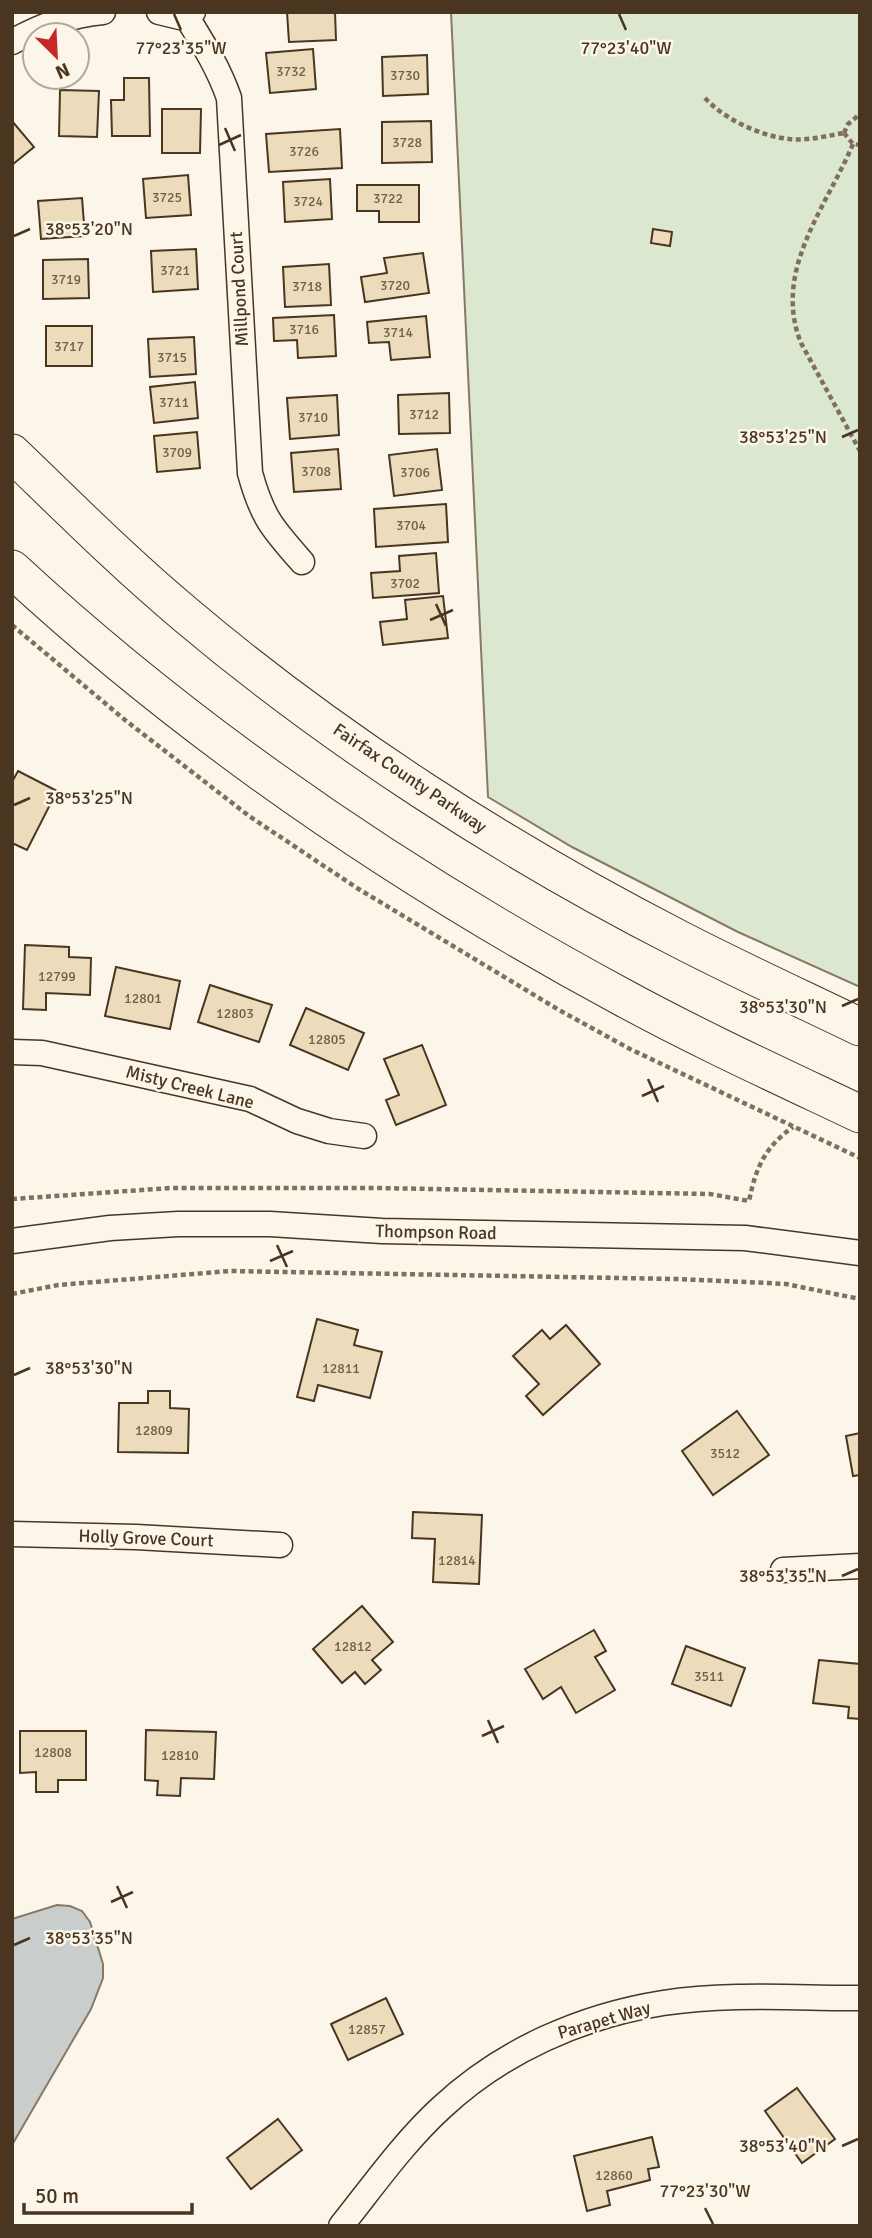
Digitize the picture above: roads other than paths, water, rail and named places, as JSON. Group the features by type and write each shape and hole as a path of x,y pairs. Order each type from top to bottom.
{"highway":[{"name":"Fairfax County Parkway","path":"12,453 186,616 306,709 388,767 575,883 679,939 860,1027"},
{"path":"12,569 65,618 192,721 401,869 501,930 622,998 860,1114"}],"street":[{"path":"12,42 57,22 88,13 103,12"},
{"path":"159,12 190,16"},
{"name":"Millpond Court","path":"190,16 215,63 229,98 250,472 258,503 270,526 302,562"},
{"name":"Misty Creek Lane","path":"12,1052 42,1053 250,1099 298,1121 329,1131 364,1136"},
{"name":"Thompson Road","path":"12,1241 110,1228 178,1224 270,1224 382,1231 744,1238 860,1253"},
{"name":"Holly Grove Court","path":"12,1534 280,1545"},
{"path":"783,1570 860,1566"},
{"name":"Parapet Way","path":"341,2226 403,2148 441,2108 502,2062 543,2038 617,2012 664,2003 721,1998 860,1998"}]}
